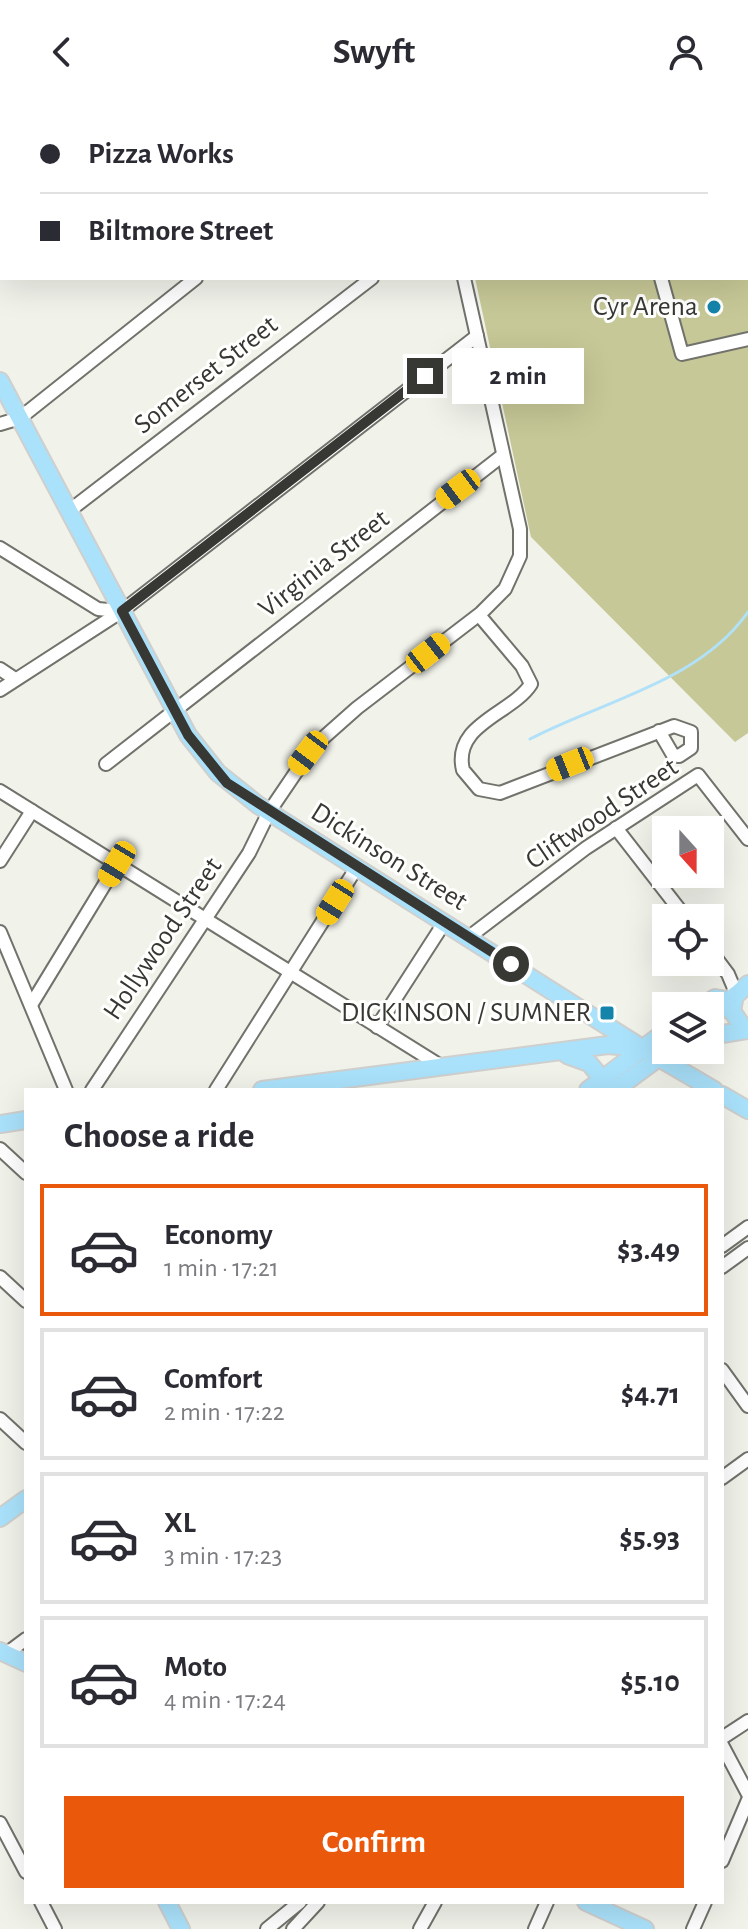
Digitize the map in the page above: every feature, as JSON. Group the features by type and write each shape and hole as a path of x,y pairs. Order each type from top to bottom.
{"main road":[{"name":"Dickinson Street","path":"0,381 175,712 193,742 218,773 269,812 642,1048 652,1051"},
{"path":"724,1034 747,1030 732,1011 739,998"},
{"path":"609,1086 652,1041"},
{"path":"290,1088 562,1054 608,1045 642,1048"},
{"path":"562,1054 589,1063 609,1086"},
{"path":"609,1086 652,1061"},
{"name":"Dickinson Street","path":"678,1064 711,1088"},
{"path":"724,1096 748,1110"},
{"path":"0,1124 24,1120"},
{"path":"0,1518 24,1500"},
{"path":"3,1652 24,1662"},
{"path":"168,1904 181,1929"},
{"path":"593,1904 645,1929"}],"street":[{"path":"0,424 20,418 193,280"},
{"name":"Somerset Street","path":"69,511 369,280"},
{"name":"Hollywood Street","path":"93,1088 249,853 269,812 294,772 325,736 479,615 509,583 521,550 518,517 464,280"},
{"path":"662,280 682,354 748,339"},
{"path":"0,690 122,611 477,336"},
{"name":"Virginia Street","path":"106,764 503,455"},
{"path":"0,548 98,609 122,611"},
{"path":"479,615 522,666 531,684 516,700 479,726 464,745 463,770 479,789 503,793 659,731"},
{"path":"0,669 15,679"},
{"name":"Cliftwood Street","path":"469,937 616,828 698,775 748,839"},
{"path":"0,791 444,1068"},
{"path":"0,861 32,811"},
{"path":"616,828 675,904"},
{"path":"31,1005 117,864"},
{"path":"217,1088 357,867"},
{"path":"377,1027 444,923"},
{"path":"0,932 65,1088"},
{"path":"724,969 739,998"},
{"path":"0,1149 24,1171"},
{"path":"724,1245 748,1227"},
{"path":"724,1266 748,1248"},
{"path":"0,1277 24,1299"},
{"path":"724,1373 748,1406"},
{"path":"0,1419 24,1441"},
{"path":"724,1477 747,1464"},
{"path":"3,1652 24,1640"},
{"path":"3,1652 24,1652"},
{"path":"724,1737 748,1721"},
{"path":"724,1749 748,1794"},
{"path":"724,1856 748,1800"},
{"path":"0,1823 24,1868"},
{"path":"42,1904 55,1929"},
{"path":"274,1927 298,1904"},
{"path":"293,1929 316,1904"},
{"path":"420,1929 434,1904"},
{"path":"535,1929 546,1904"},
{"path":"693,1929 704,1904"}],"green space":[{"path":"475,280 748,280 748,733 735,742 531,537"}],"waterway":[{"path":"530,739 676,673 728,636 748,612"}],"place":[{"name":"Cyr Arena","path":"714,307"},
{"name":"DICKINSON / SUMNER","path":"607,1013"}],"route":[{"path":"425,376 122,611 188,735 227,783 511,964"}]}
